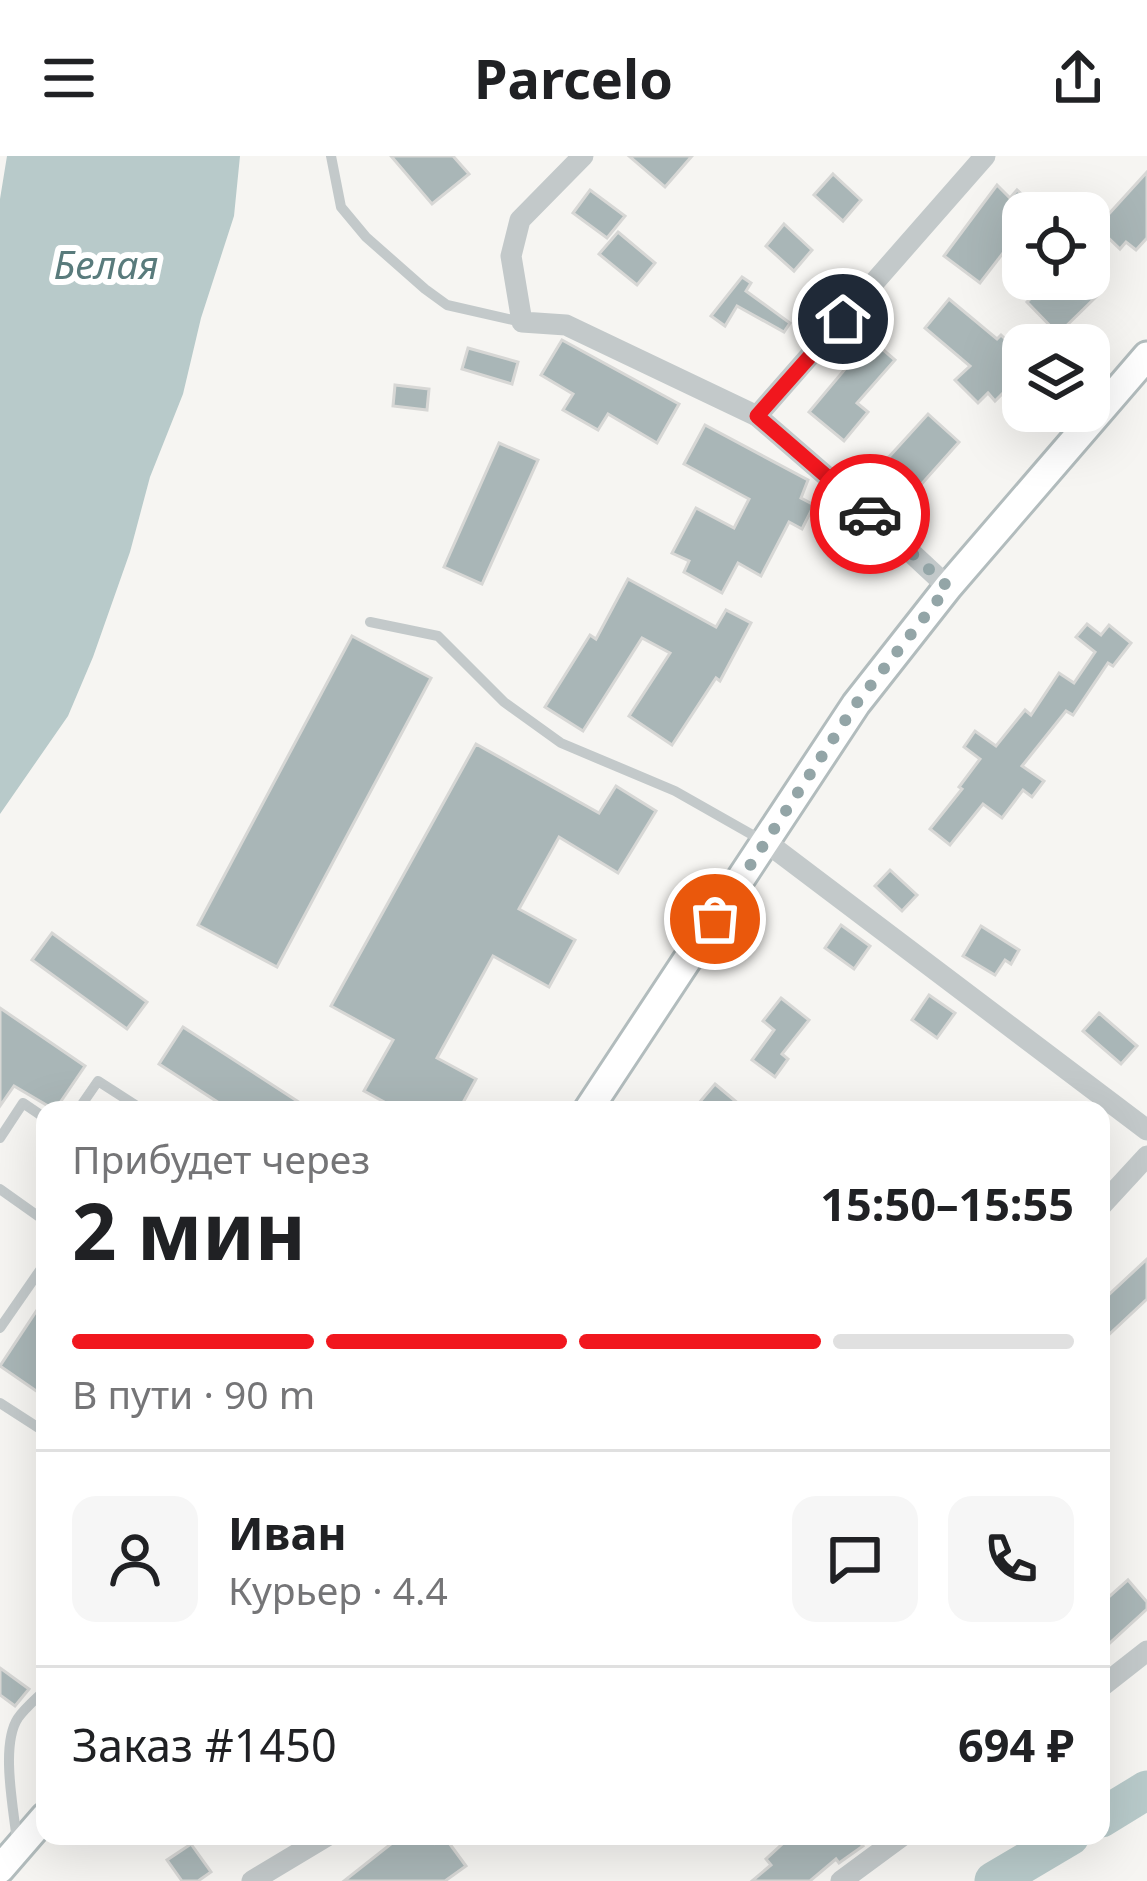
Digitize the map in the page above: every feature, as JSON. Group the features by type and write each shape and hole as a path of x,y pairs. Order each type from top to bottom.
{"main road":[{"path":"594,1101 856,704 948,587 1147,356"},
{"path":"9,1859 36,1828"}],"street":[{"path":"583,156 520,220 511,256 522,322 566,326 757,416 948,587"},
{"path":"757,416 985,156"},
{"path":"766,842 1109,1101"},
{"path":"1110,1102 1147,1130"},
{"path":"1110,1196 1147,1156"},
{"path":"1110,1680 1147,1651"},
{"path":"252,1881 312,1845"},
{"path":"841,1881 890,1845"}],"lane":[{"path":"331,156 341,207 366,237 425,290 447,305 522,322"},
{"path":"370,622 438,636 504,703 561,743 675,791 766,842"},
{"path":"85,1101 98,1081 128,1101"},
{"path":"0,1138 23,1103 36,1112"},
{"path":"0,1189 36,1215"},
{"path":"0,1328 5,1311 36,1274"},
{"path":"0,1403 36,1426"},
{"path":"9,1859 11,1731 36,1699"}],"water":[{"name":"Белая","path":"7,156 240,156 234,216 201,318 183,394 150,477 93,657 68,716 0,814 0,199"}],"building":[{"path":"391,156 453,156 469,174 432,204"},
{"path":"629,156 692,156 665,187"},
{"path":"1147,172 1147,238 1136,250 1126,242 1120,249 1110,239 1110,213"},
{"path":"833,174 861,200 843,221 814,195"},
{"path":"997,185 1004,192 1002,254 980,283 944,256"},
{"path":"590,190 625,216 607,238 573,213"},
{"path":"784,224 812,250 794,271 766,246"},
{"path":"618,232 655,263 637,285 599,254"},
{"path":"742,277 751,283 746,291 790,323 784,332 737,306 725,326 711,316"},
{"path":"949,299 997,339 1001,335 1002,394 995,401 988,393 978,403 955,380 970,366 925,328"},
{"path":"1093,300 1068,324 1048,324 1027,302"},
{"path":"867,336 895,360 857,403 868,412 844,441 809,412"},
{"path":"562,340 679,404 657,443 608,414 598,430 563,410 573,394 541,375"},
{"path":"468,348 518,362 512,384 462,369"},
{"path":"395,385 429,389 427,410 393,406"},
{"path":"928,414 959,442 910,497 878,469"},
{"path":"705,425 808,480 801,498 814,505 802,529 789,522 761,576 738,563 722,593 684,572 689,561 672,553 696,508 734,528 749,499 684,464"},
{"path":"499,443 538,460 482,584 444,567"},
{"path":"628,579 716,627 726,610 751,623 720,681 716,678 672,745 629,716 670,653 642,638 583,731 545,707 590,635 596,639"},
{"path":"1087,624 1101,635 1109,625 1131,643 1113,666 1108,663 1073,715 1066,711 1022,766 1044,781 1032,797 1023,790 1002,818 983,804 950,845 930,829 980,759 964,747 975,731 996,746 1025,710 1031,715 1059,673 1074,683 1095,652 1076,637"},
{"path":"352,636 431,678 277,967 198,925"},
{"path":"476,744 599,813 616,786 656,811 618,873 559,837 519,909 575,940 549,987 493,956 437,1058 476,1079 464,1101 382,1101 364,1091 393,1040 331,1006"},
{"path":"890,870 917,895 902,911 875,886"},
{"path":"841,925 870,946 854,969 825,948"},
{"path":"981,926 1019,950 1011,964 1005,960 995,975 963,956"},
{"path":"52,933 147,1002 127,1029 32,960"},
{"path":"929,995 955,1013 937,1038 912,1020"},
{"path":"781,998 809,1020 782,1054 788,1059 775,1077 752,1060 774,1030 763,1021"},
{"path":"0,1008 85,1066 61,1101 40,1101 14,1086 0,1106"},
{"path":"1099,1013 1137,1046 1121,1064 1083,1031"},
{"path":"183,1027 297,1101 216,1101 159,1064"},
{"path":"715,1084 735,1101 701,1101"},
{"path":"1147,1259 1147,1299 1110,1334 1110,1294"},
{"path":"36,1312 36,1391 0,1366"},
{"path":"1128,1580 1147,1602 1147,1609 1110,1643 1110,1596"},
{"path":"0,1668 29,1689 15,1706 0,1695"},
{"path":"192,1845 211,1872 198,1881 182,1881 167,1860"},
{"path":"390,1845 451,1845 466,1866 445,1881 344,1881"},
{"path":"781,1845 863,1846 839,1863 836,1859 810,1881 752,1881 771,1865 766,1859"}],"waterway":[{"path":"1110,1813 1147,1790"},
{"path":"994,1881 1055,1845"}],"way so far":[{"path":"715,919 856,704 948,587 870,514"}],"route":[{"path":"843,319 757,416 870,514"}]}
